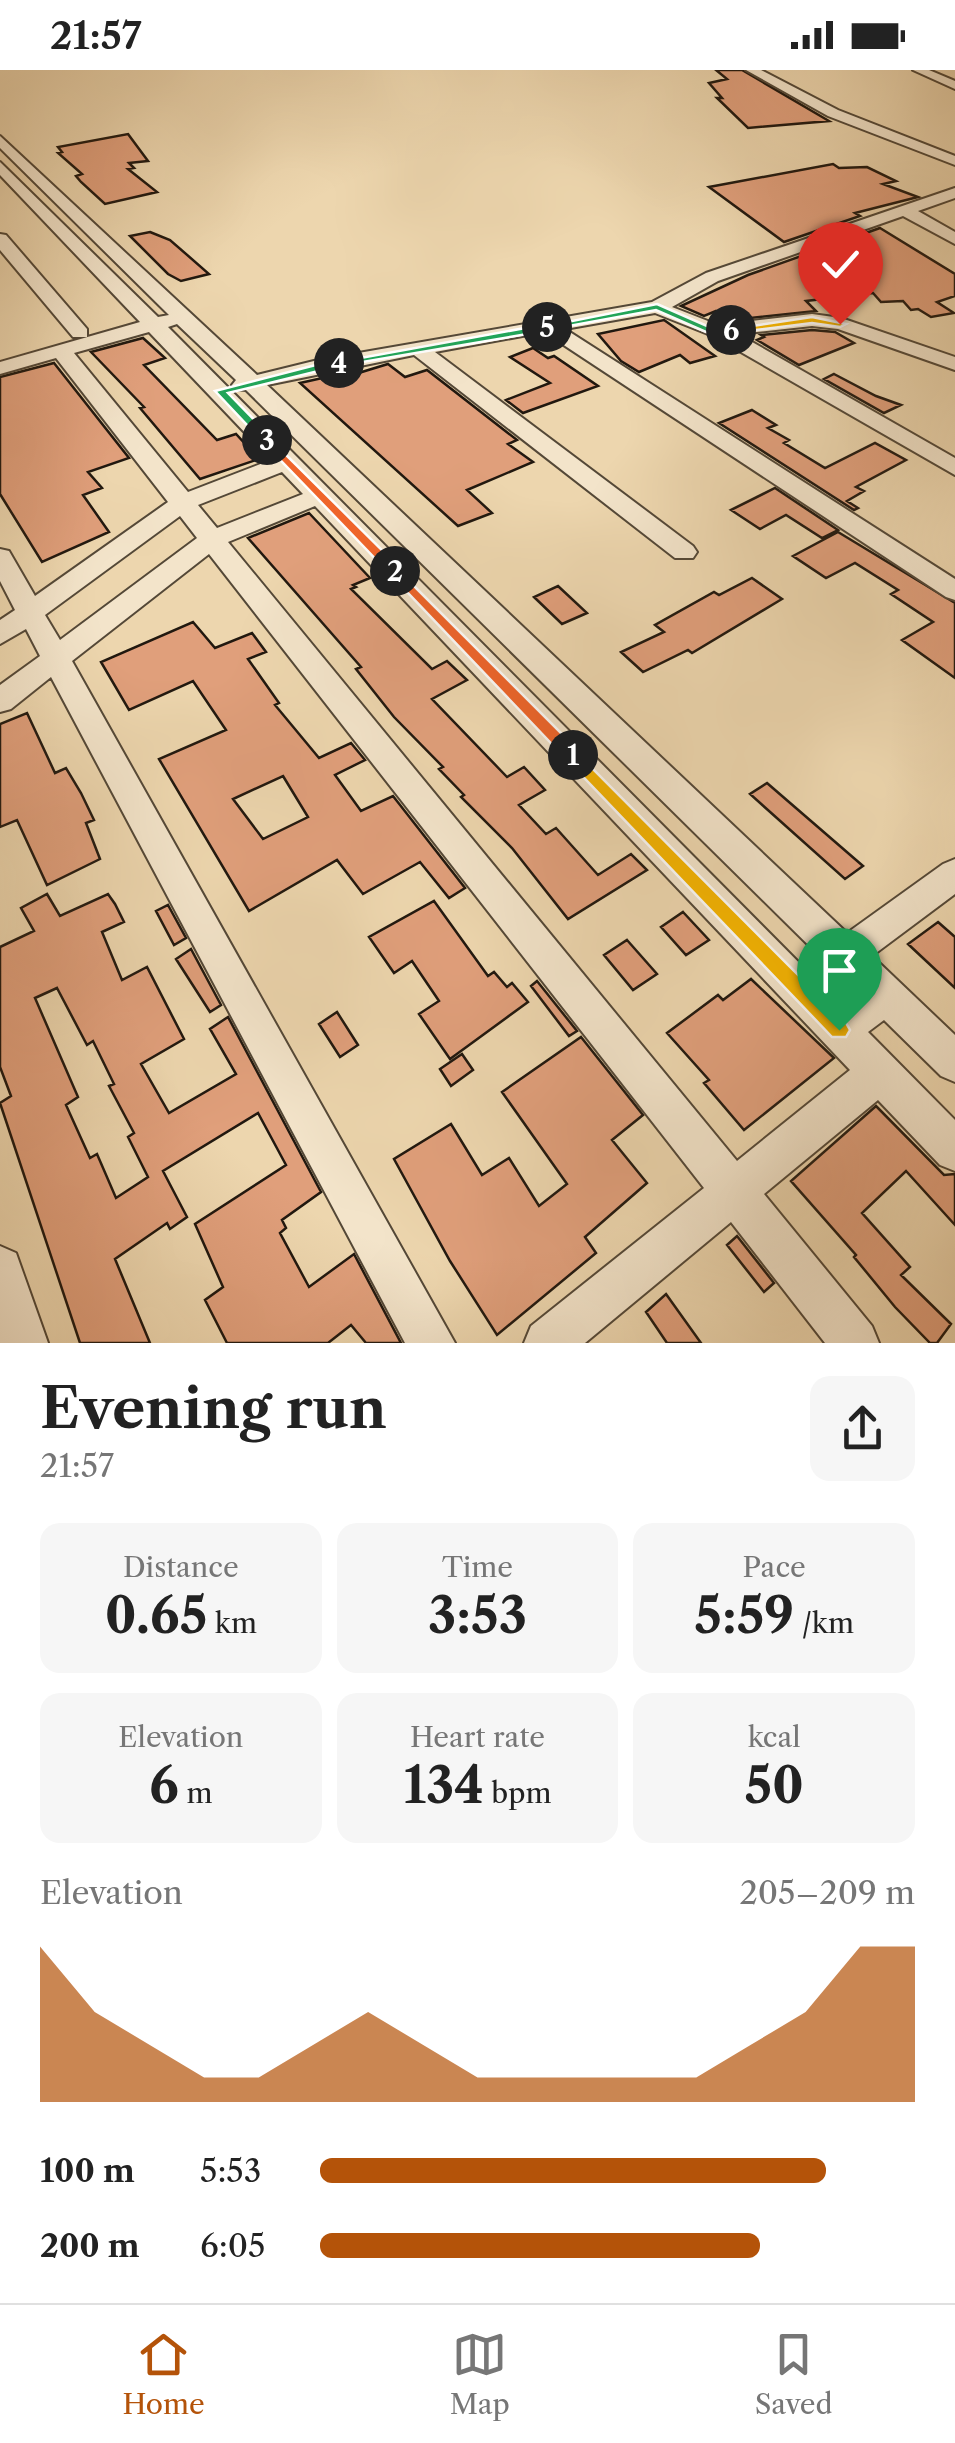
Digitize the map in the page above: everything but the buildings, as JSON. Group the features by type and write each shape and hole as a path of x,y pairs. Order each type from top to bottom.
{"street":[{"path":"752,70 834,112 955,161"},
{"path":"919,70 955,85"},
{"path":"0,140 166,315 220,391 955,1150"},
{"path":"0,166 166,315 254,381 955,1062"},
{"path":"220,391 419,349 657,307 712,277 955,193"},
{"path":"906,211 955,239"},
{"path":"0,239 182,503 855,1343"},
{"path":"657,307 718,331 812,320 840,324 955,364"},
{"path":"0,368 70,342 166,315"},
{"path":"549,327 955,591"},
{"path":"718,331 955,468"},
{"path":"0,355 70,342"},
{"path":"419,349 684,552"},
{"path":"0,634 182,503 288,461"},
{"path":"0,701 212,539 321,495"},
{"path":"0,557 431,1343"},
{"path":"845,955 955,874"},
{"path":"839,1030 886,995"},
{"path":"548,1343 880,1072"},
{"path":"0,1269 24,1343"}],"route":[{"path":"839,1030 220,391 318,366 657,307 718,331 812,320 840,324"}]}
